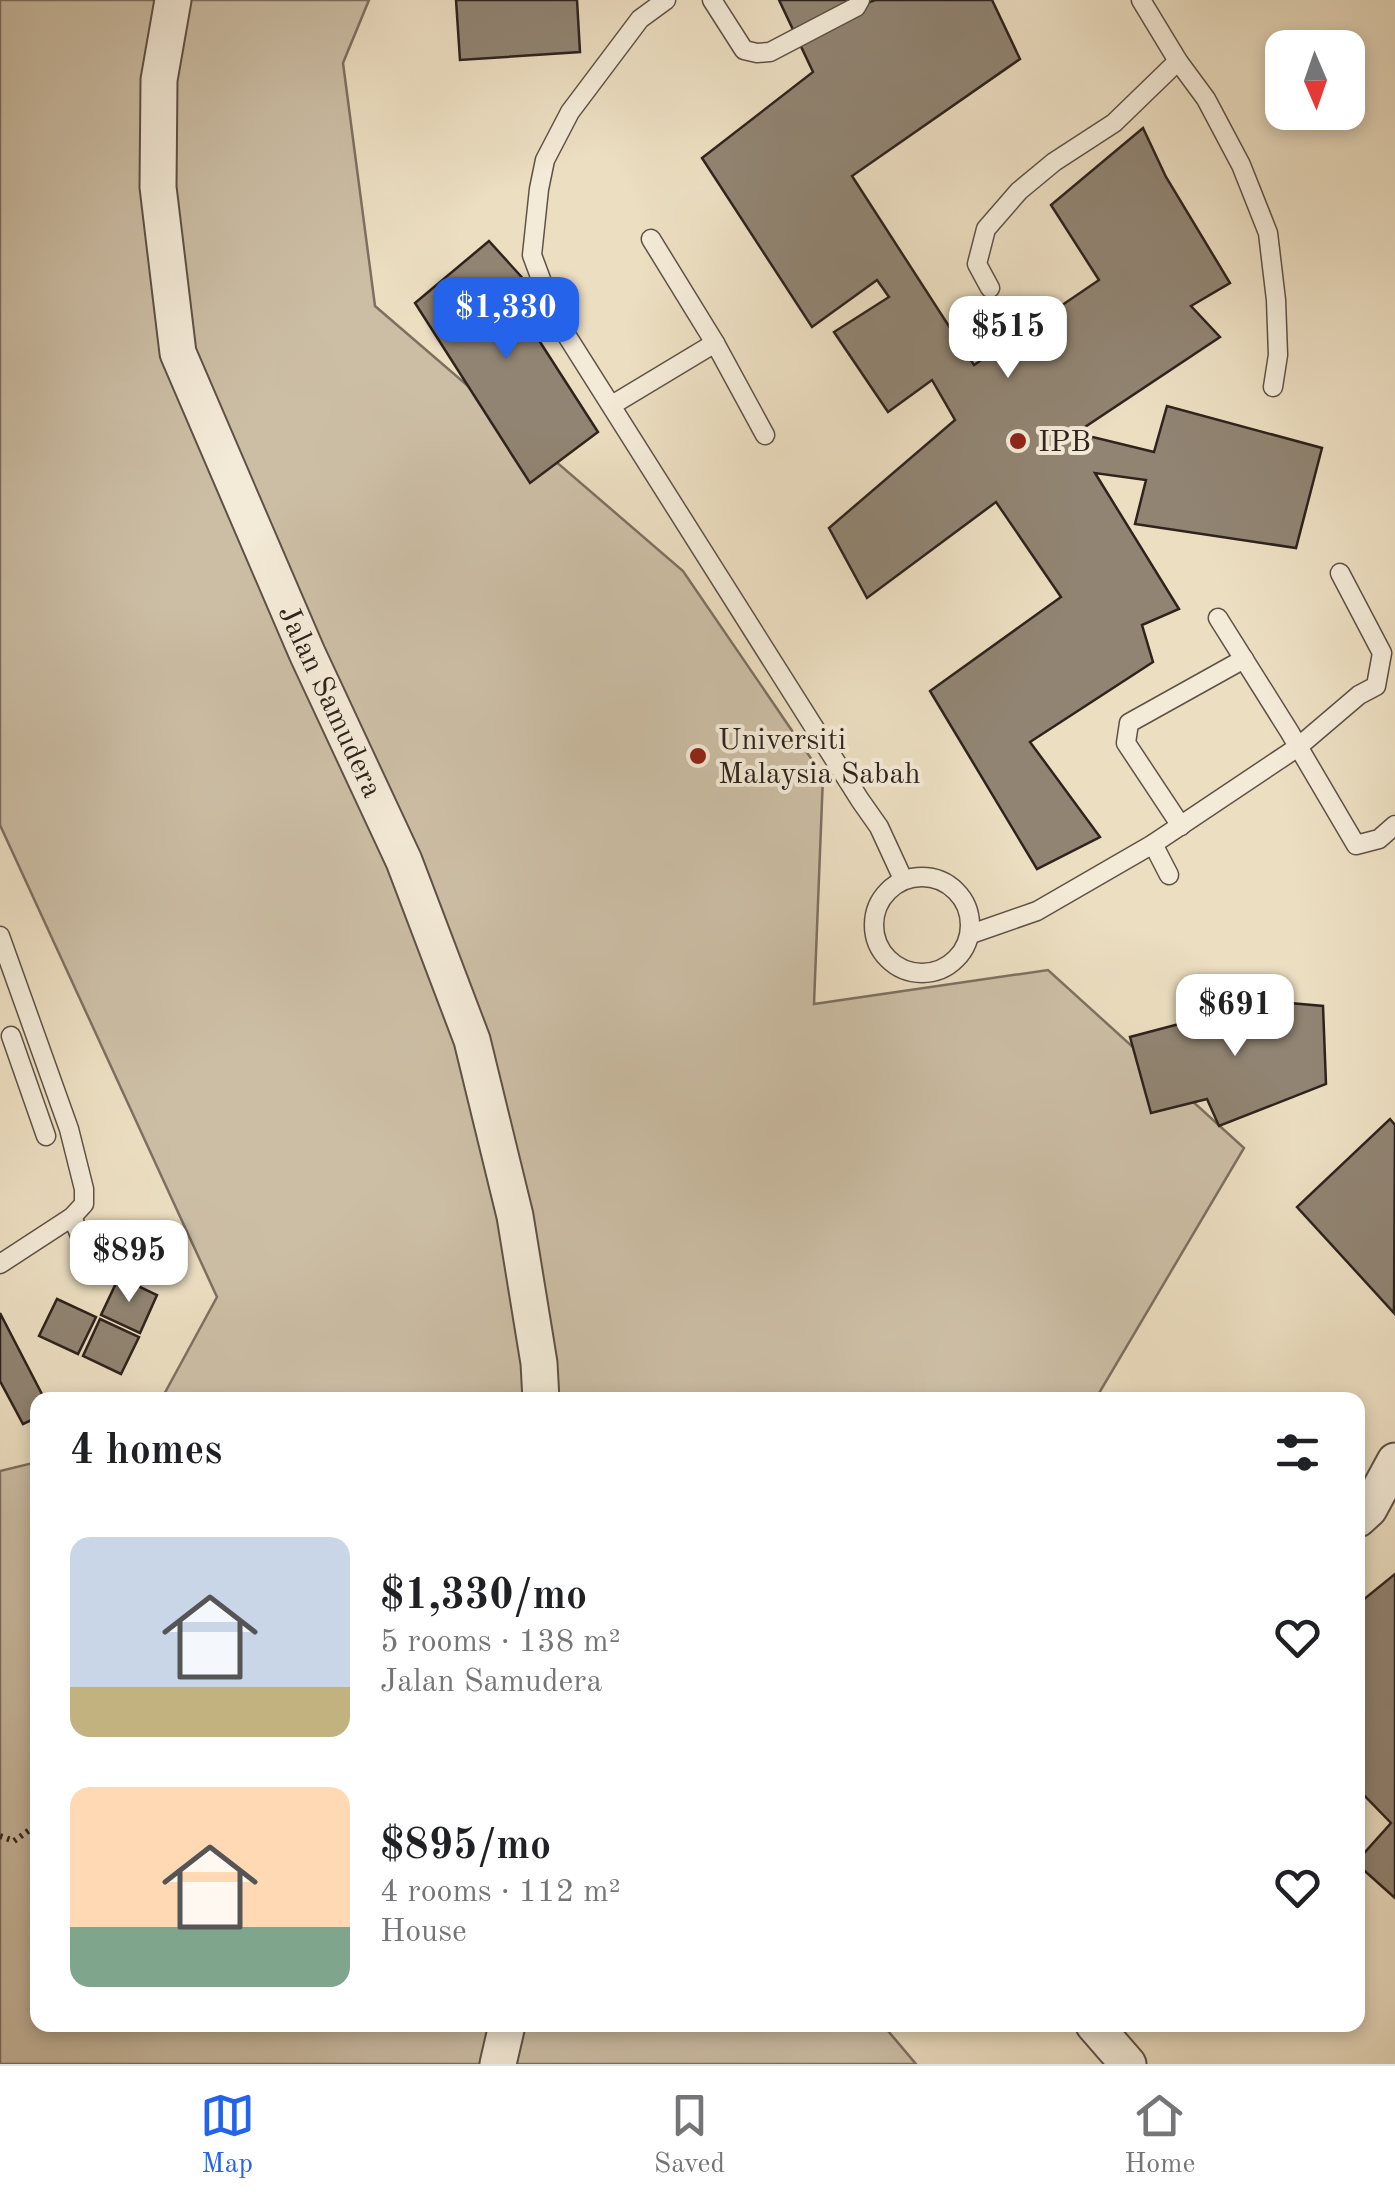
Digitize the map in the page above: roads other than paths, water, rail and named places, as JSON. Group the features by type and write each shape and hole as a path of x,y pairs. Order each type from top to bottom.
{"street":[{"name":"Jalan Samudera","path":"173,0 160,80 158,187 178,352 307,652 404,861 472,1040 516,1216 541,1392"},
{"path":"1365,1516 1395,1462"},
{"path":"498,2064 505,2032"},
{"path":"1100,2032 1128,2064"}],"lane":[{"path":"666,0 640,19 570,112 545,160 532,255 555,317 879,827 903,879"},
{"path":"712,0 744,50 757,53 770,52 856,6 860,0"},
{"path":"1142,0 1206,99 1241,166 1268,233 1278,356 1273,388"},
{"path":"990,288 977,264 986,229 1018,191 1054,162 1114,124 1178,61"},
{"path":"650,240 715,343 765,435"},
{"path":"612,405 715,343"},
{"path":"971,934 1037,911 1154,844 1298,747 1359,695 1376,686 1382,653 1340,572"},
{"path":"1218,618 1356,845 1379,840 1395,825"},
{"path":"1182,826 1126,743 1130,723 1244,658"},
{"path":"1154,844 1169,875"},
{"path":"924,876 945,881 961,894 971,914 971,934 957,960 932,973 903,970 892,962 880,952 872,924 881,898 903,879 924,876"},
{"path":"0,936 69,1129 84,1189 84,1204 72,1217 0,1264"},
{"path":"34,1028 6,1038 38,1138 69,1129"},
{"path":"72,1217 96,1272"}],"place":[{"name":"IPB","path":"1018,441"},
{"name":"Universiti Malaysia Sabah","path":"698,756"}]}
